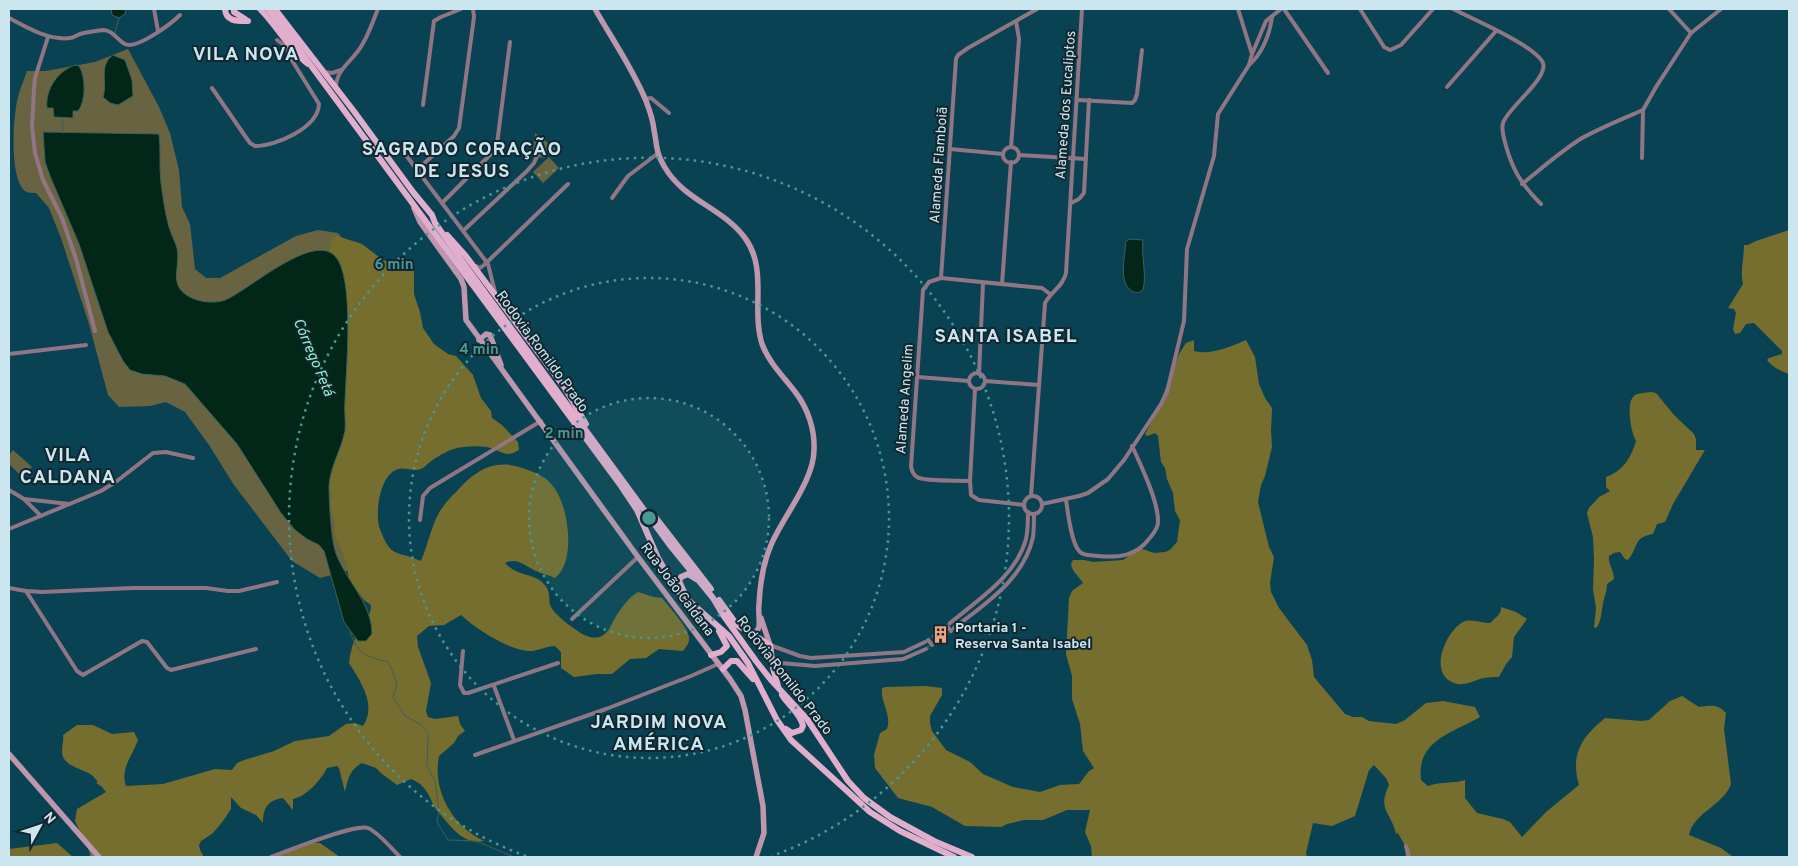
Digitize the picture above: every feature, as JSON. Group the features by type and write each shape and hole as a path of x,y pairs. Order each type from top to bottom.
{"main road":[{"path":"225,9 226,15 230,19 248,21 234,12 234,9"},
{"path":"260,9 278,29 299,58 315,70"},
{"name":"Rodovia Romildo Prado","path":"268,9 315,70 631,501 672,584 729,636 748,663 786,734 797,747 864,807 900,832 954,857"},
{"name":"Rodovia Romildo Prado","path":"277,10 432,214 436,223 467,268 652,521 716,599 723,615 756,661 807,719 842,775 864,798 908,828 972,857"},
{"path":"432,214 446,234 472,264 564,388 594,436 703,577 716,599"},
{"path":"711,655 718,654 727,646 714,622 686,594 680,585 679,578 684,574 694,577 716,599 737,625 770,645 777,686 787,703 802,720 803,726 797,732 789,732 753,679 739,662 732,662 721,667"}],"street":[{"path":"154,9 158,31"},
{"path":"338,92 336,85 341,70 362,46 378,9"},
{"path":"424,105 434,21 461,9"},
{"path":"417,170 454,136 459,128 474,17 473,9"},
{"path":"595,9 645,99 652,120 657,154 664,168 679,186 699,202 726,218 740,231 750,246 758,273 758,331 766,353 796,393 810,421 814,437 814,458 810,473 770,546 758,604 758,629 751,634"},
{"path":"1011,147 1019,39 1016,21 1037,9"},
{"name":"Alameda dos Eucaliptos","path":"1050,294 1066,276 1082,9"},
{"path":"1238,9 1252,54 1258,58"},
{"path":"1042,504 1066,500 1088,492 1108,479 1116,471 1167,392 1184,321 1187,249 1214,156 1216,120 1221,107 1249,65 1266,21 1283,9 1328,73"},
{"path":"1360,9 1381,42 1390,50 1401,44 1433,9"},
{"path":"1453,9 1496,31 1541,59 1544,66 1541,75 1506,117 1502,126 1516,175 1541,204"},
{"path":"1669,9 1691,33"},
{"path":"1642,158 1643,110 1691,33 1721,9"},
{"path":"277,10 325,72 332,73 341,70"},
{"path":"9,18 48,37 70,38 78,34 106,30 126,45 131,46 138,44 173,22 180,15"},
{"path":"1249,65 1258,58 1272,17"},
{"name":"Alameda Flamboiã","path":"941,278 958,55 1016,21"},
{"path":"1447,86 1496,31"},
{"path":"48,37 34,89 32,126 35,153 43,180 62,218 76,259 95,332"},
{"path":"212,88 244,136 255,146 272,142 300,131 317,114 319,104 292,62 285,46 277,40"},
{"path":"442,202 492,153 497,144 510,42"},
{"path":"1078,100 1132,103 1136,100 1142,50"},
{"path":"645,99 651,98 669,113"},
{"name":"Alameda dos Eucaliptos","path":"1070,203 1079,199 1084,193 1089,100"},
{"path":"1522,184 1580,140 1609,124 1643,110"},
{"path":"399,146 489,266 496,297"},
{"path":"1003,154 1005,150 1011,147"},
{"path":"1011,147 1016,149 1019,155"},
{"path":"950,149 1003,154"},
{"path":"463,231 530,167 538,154"},
{"path":"612,198 628,176 657,154"},
{"path":"1003,154 1006,161 1011,162 1016,161 1019,155"},
{"path":"1019,155 1086,159"},
{"path":"1002,284 1011,162"},
{"path":"472,264 480,268 568,184"},
{"name":"Rua João Caldana","path":"408,197 420,222 461,279 464,287 466,320 479,340 541,421 638,557 736,688 745,710 763,806 764,833 756,857"},
{"path":"941,278 1042,288 1050,294 1045,303 1031,496"},
{"name":"Alameda Angelim","path":"941,278 925,285 922,298 911,467 912,472 922,479 970,481"},
{"path":"979,374 983,283"},
{"path":"479,340 486,334 490,335 503,372"},
{"path":"9,354 86,344"},
{"path":"969,381 972,376 979,374"},
{"path":"975,389 982,387 984,381 983,376 979,374"},
{"path":"918,377 969,381"},
{"path":"969,381 975,389"},
{"path":"984,381 1039,385"},
{"path":"975,389 970,492 976,498 1024,505"},
{"path":"420,520 423,496 430,488 541,421"},
{"path":"1066,500 1074,542 1079,551 1085,555 1106,557 1120,557 1136,552 1156,530 1158,522 1148,482 1132,446"},
{"path":"9,528 101,491 153,453 166,452 193,458"},
{"path":"9,490 24,499 41,516"},
{"path":"1031,496 1039,498 1042,504 1039,511 1034,514 1033,535 1022,564 1000,591 953,630 949,625 995,586 1016,561 1026,538 1028,512 1024,505 1026,499 1031,496"},
{"path":"24,499 69,504"},
{"path":"1028,512 1034,514"},
{"path":"572,619 638,557"},
{"path":"9,588 26,592 133,588 206,588 239,591 277,582"},
{"path":"26,592 77,671 83,675 142,641 147,642 167,668 171,670 256,649"},
{"path":"759,613 770,645 800,656 811,658 904,652 927,641 932,646"},
{"path":"773,668 781,663 815,666 903,659 926,649"},
{"path":"463,651 460,685 464,693 494,686 558,663"},
{"path":"474,755 691,676 721,667"},
{"path":"494,686 514,740"},
{"path":"9,754 99,857"},
{"path":"271,857 362,827 372,830 400,857"},
{"path":"1406,846 1409,857"}],"shaded area":[{"path":"128,49 159,107 170,133 179,170 182,207 190,224 195,269 206,278 220,278 296,236 318,230 338,233 356,255 354,569 320,578 292,561 234,485 209,445 185,412 166,402 150,406 119,407 108,395 89,324 61,238 49,208 36,193 25,191 16,174 14,131 16,106 27,71 46,71 95,62"},
{"path":"535,133 556,149 544,158 532,156"},
{"path":"549,157 559,168 543,183 533,172"},
{"path":"1789,230 1789,374 1774,367 1767,360 1782,354 1782,351 1754,323 1746,324 1740,333 1735,334 1733,329 1736,313 1734,309 1728,308 1743,284 1744,245"},
{"path":"337,236 362,244 383,260 408,266 414,271 414,294 423,328 434,344 448,354 456,356 473,375 481,398 491,411 492,418 502,425 518,442 519,450 510,454 484,447 459,448 442,454 421,469 399,469 392,472 383,486 378,505 378,523 384,539 391,549 421,561 440,511 448,500 472,476 489,467 498,465 517,466 543,477 555,489 564,509 567,522 568,548 562,570 555,578 521,563 509,561 505,563 514,570 542,582 547,589 553,610 567,623 587,636 602,636 610,628 631,597 638,592 662,598 688,633 688,643 683,651 659,649 646,658 630,659 612,674 574,677 561,668 561,652 555,646 532,651 514,648 494,639 461,615 444,625 429,626 417,636 418,647 431,683 426,711 428,717 435,719 458,716 460,724 465,731 439,756 439,782 442,794 447,806 462,826 484,841 472,841 457,833 435,808 428,794 416,781 411,779 397,785 376,768 362,763 352,772 345,792 339,768 337,766 327,768 313,787 303,795 293,799 293,810 283,798 270,803 265,809 263,823 256,815 241,808 231,797 231,809 223,821 199,845 204,857 90,857 90,853 75,821 77,809 106,792 96,783 98,782 93,776 65,761 62,751 63,735 77,725 93,725 112,734 134,732 138,740 124,774 126,786 163,784 215,769 232,770 237,763 274,751 295,741 329,736 346,724 355,723 363,726 367,718 368,702 366,694 349,663 354,642 368,619 371,605 364,600 349,580 346,561 334,532 335,522 331,510 331,493 325,482 342,298 341,262 330,257 329,251 332,238"},
{"path":"1194,340 1194,351 1207,352 1221,350 1246,340 1255,357 1259,384 1272,408 1272,447 1258,502 1269,547 1274,557 1270,583 1271,592 1279,608 1307,645 1312,660 1314,677 1345,714 1353,717 1362,717 1369,721 1396,724 1405,720 1426,703 1443,701 1475,707 1480,717 1438,739 1430,747 1424,756 1421,766 1421,780 1428,786 1465,780 1465,798 1477,813 1510,822 1522,837 1546,812 1579,785 1576,764 1580,747 1590,732 1605,718 1649,720 1670,701 1682,696 1699,707 1717,707 1726,713 1724,729 1731,784 1722,798 1697,820 1689,835 1721,848 1733,857 1406,857 1404,844 1398,833 1396,834 1386,811 1384,800 1389,785 1386,778 1374,765 1369,770 1355,816 1332,826 1313,823 1306,853 1307,857 1092,857 1091,846 1085,832 1090,810 1067,810 1043,820 1024,820 1001,827 965,826 932,807 898,798 875,768 874,755 880,733 887,729 888,724 882,693 882,688 886,687 925,686 942,688 942,695 930,716 932,731 946,750 970,762 983,774 1013,787 1040,792 1060,785 1079,784 1089,771 1094,768 1083,751 1080,724 1072,699 1072,676 1066,654 1069,598 1072,591 1083,583 1074,572 1071,564 1073,560 1093,562 1123,560 1140,548 1154,553 1165,552 1170,550 1177,542 1180,520 1175,511 1173,493 1165,468 1161,462 1158,436 1155,433 1147,436 1145,434 1156,413 1179,354 1186,343"},
{"path":"1656,393 1674,415 1694,434 1696,450 1705,450 1673,504 1665,522 1657,524 1653,534 1639,540 1628,560 1620,552 1609,556 1614,579 1607,584 1600,619 1596,628 1594,627 1596,608 1593,589 1593,537 1587,513 1599,497 1610,491 1606,487 1606,477 1622,467 1634,447 1636,441 1630,417 1632,399 1637,394"},
{"path":"13,450 32,467 23,478 9,464 9,455"},
{"path":"1501,607 1516,612 1527,619 1514,637 1512,657 1499,677 1484,678 1462,684 1454,683 1446,678 1442,671 1441,662 1445,643 1450,634 1456,627 1466,621 1490,623 1499,614"},
{"path":"57,843 73,857 9,857 9,849"},
{"path":"313,843 320,843 340,857 269,857 284,850 297,849"}],"water":[{"path":"111,9 126,9 125,14 119,18 112,15"},
{"path":"113,55 125,60 132,80 133,96 118,105 110,103 103,97 106,64"},
{"path":"75,65 79,66 84,82 84,95 81,107 78,111 73,111 73,118 54,117 53,108 47,108 50,88 58,76"},
{"path":"43,132 159,134 160,177 166,216 177,248 178,286 192,298 211,302 225,300 280,266 311,251 325,251 335,256 341,267 345,283 348,347 345,431 329,485 331,522 333,542 337,556 364,603 371,623 372,634 366,641 358,641 344,622 324,551 319,545 295,530 281,513 237,444 185,384 165,376 142,374 130,370 123,361 108,332 79,244 45,162"},
{"path":"1130,239 1143,240 1144,284 1143,290 1138,293 1131,291 1124,279 1126,241"}],"waterway":[{"name":"Córrego Fetá","path":"115,33 119,18"},
{"name":"Córrego Fetá","path":"63,119 63,133"},
{"name":"Córrego Fetá","path":"350,632 356,646 364,654 389,662 397,684 393,697 405,716 420,724 428,734 427,766 435,781 439,811 437,822 448,840 476,841 514,857"}],"tunnel":[{"path":"927,641 949,624"},
{"path":"926,649 954,628"}],"place":[{"name":"Portaria 1 - Reserva Santa Isabel","path":"941,635"}],"district":[{"name":"VILA NOVA","path":"246,53"},
{"name":"SAGRADO CORAÇÃO DE JESUS","path":"462,159"},
{"name":"SANTA ISABEL","path":"1006,335"},
{"name":"VILA CALDANA","path":"68,465"},
{"name":"JARDIM NOVA AMÉRICA","path":"659,732"}]}
